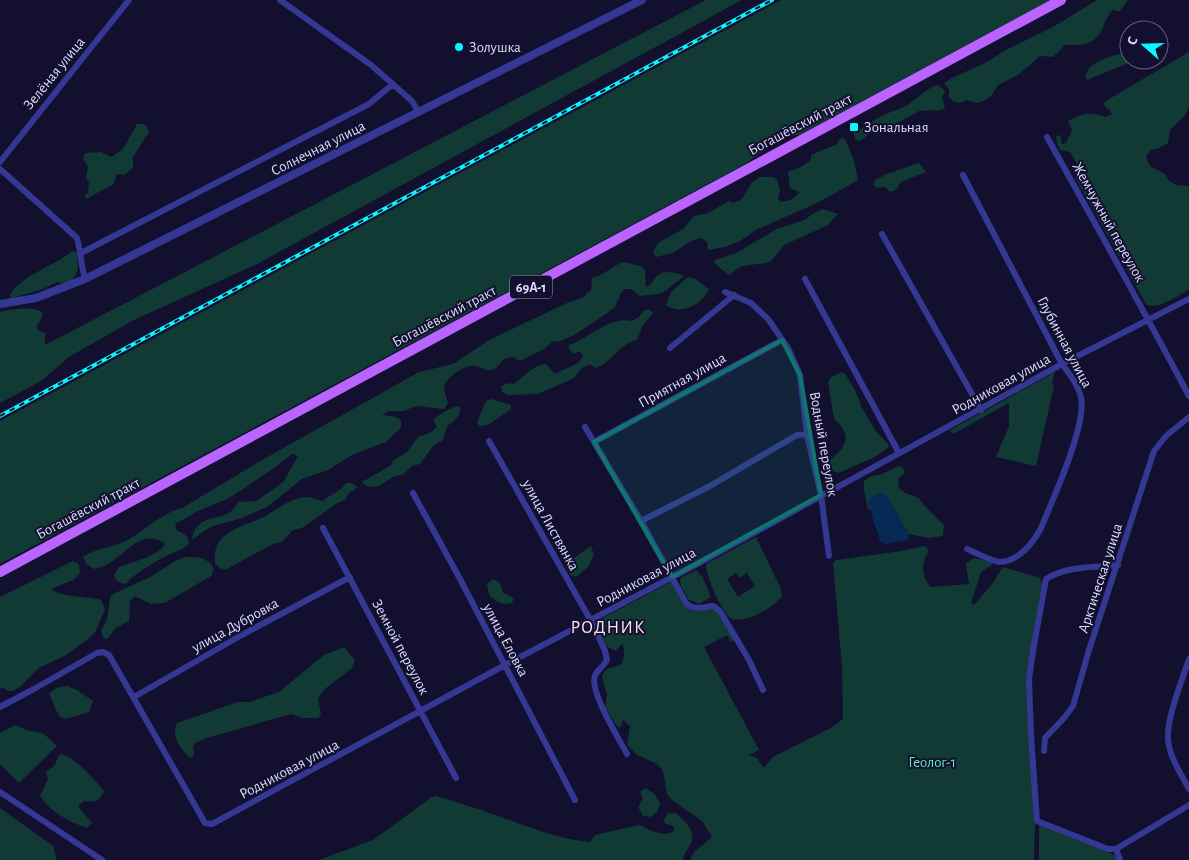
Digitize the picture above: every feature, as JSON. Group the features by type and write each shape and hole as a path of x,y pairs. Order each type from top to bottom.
{"main road":[{"name":"Богашёвский тракт","path":"0,572 1060,0"}],"street":[{"name":"Зелёная улица","path":"0,162 129,0"},
{"path":"280,0 371,65 412,101 419,113"},
{"name":"Солнечная улица","path":"0,304 36,298 85,279 642,0"},
{"path":"81,253 369,104 393,84"},
{"name":"Жемчужный переулок","path":"1047,137 1149,319 1189,396"},
{"path":"0,169 77,238 85,279"},
{"name":"Глубинная улица","path":"963,175 1062,364 1076,385 1081,396 1082,408 1080,422 1072,447 1042,528 1030,546 1011,559 999,562 967,549"},
{"path":"882,234 981,410"},
{"path":"805,279 899,453"},
{"name":"Водный переулок","path":"725,292 751,303 768,320 788,348 800,375 807,434 821,495 829,556"},
{"path":"670,348 734,296"},
{"name":"Родниковая улица","path":"0,707 94,654 103,652 109,655 205,822 212,824 981,410 1062,364 1189,298"},
{"name":"Приятная улица","path":"594,442 782,340"},
{"name":"Арктическая улица","path":"1044,750 1045,738 1073,706 1089,650 1154,450 1166,436 1189,417"},
{"path":"585,427 689,606 696,608 713,606 720,611 749,660 763,690"},
{"path":"641,521 710,486 797,436 807,434"},
{"name":"улица Листвянка","path":"489,441 591,621 607,660 594,678 599,699 627,754"},
{"name":"улица Еловка","path":"413,493 575,800"},
{"name":"Земной переулок","path":"324,528 456,778"},
{"path":"1118,565 1071,570 1058,573 1046,579 1029,679 1037,821 1108,849 1116,849 1189,805"},
{"name":"улица Дубровка","path":"134,697 240,636 350,577"},
{"path":"1189,659 1167,731 1168,745 1189,789"},
{"path":"0,792 102,860"},
{"path":"1116,849 1120,860"}],"highlighted area":[{"path":"782,340 800,375 821,495 672,577 594,442"}],"green space":[{"path":"706,0 742,0 257,264 132,321 69,357 41,381 0,403 0,312 27,309 42,312 42,317 37,326 38,330 45,333 45,345"},
{"path":"781,0 1050,0 799,135 788,136 766,147 766,149 745,164 0,564 0,421"},
{"path":"1097,0 1128,0 1120,11 1115,11 1114,9 1112,11 1099,35 1091,42 1065,45 1053,57 1040,56 1018,75 998,85 991,96 984,101 976,103 967,100 960,103 954,102 949,97 949,90 944,83 1053,27"},
{"path":"1189,52 1189,107 1185,115 1170,130 1168,143 1157,149 1150,150 1146,157 1150,166 1165,174 1169,181 1177,185 1189,186 1189,290 1168,302 1151,306 1146,304 1076,179 1075,175 1079,171 1078,166 1070,152 1060,150 1056,136 1060,135 1062,144 1066,143 1072,130 1068,121 1086,114 1105,117 1112,114 1105,107 1104,102 1158,70 1169,70 1169,64"},
{"path":"1119,54 1119,67 1088,80 1085,77 1091,66"},
{"path":"938,85 945,91 942,98 945,107 942,110 919,111 890,127 869,134 860,141 855,139 854,133 880,117 906,106 926,91"},
{"path":"137,124 143,124 149,132 133,157 133,168 124,175 116,175 114,184 86,199 85,195 88,193 89,183 86,177 88,166 83,159 85,153 101,152 111,157 123,149"},
{"path":"842,138 845,139 854,160 858,180 815,204 756,230 740,241 725,247 708,250 707,242 701,238 691,241 673,253 656,257 653,252 658,243 683,229 694,216 708,213 729,201 733,203 742,199 752,182 760,177 774,177 777,180 780,202 793,198 799,192 790,188 788,172 801,167 811,160 811,155 837,144"},
{"path":"919,163 926,172 901,182 896,190 890,192 885,187 877,188 873,185 875,180 887,174"},
{"path":"823,209 838,214 828,225 784,245 771,261 742,266 729,275 714,263 715,260 736,253 777,229 804,220"},
{"path":"72,251 77,252 78,269 71,281 57,282 43,289 10,297 13,290 19,284"},
{"path":"624,262 640,266 645,270 646,287 658,275 664,272 684,276 664,292 657,294 640,296 631,289 625,289 621,293 615,307 606,314 574,335 561,341 552,342 544,349 520,361 513,357 504,359 499,366 490,370 475,366 463,369 450,377 445,385 444,390 448,403 444,409 416,406 404,411 389,411 382,415 396,417 401,420 401,428 386,442 352,455 328,470 302,479 267,507 242,518 213,526 192,540 193,533 200,524 229,513 238,502 256,501 284,481 298,456 292,454 227,499 198,511 175,524 177,531 187,537 189,544 146,568 126,584 118,582 114,575 119,567 157,552 165,544 163,542 145,539 136,543 102,567 94,569 86,564 83,557 88,554 119,544 138,534 161,517 182,508 262,460 419,372 453,364 491,339 569,302 582,298 591,290 592,278"},
{"path":"688,277 694,278 709,289 706,295 696,304 684,309 672,308 666,305 671,292"},
{"path":"644,310 650,310 653,313 643,325 637,340 624,346 601,366 595,368 590,364 581,369 574,378 538,394 508,395 502,392 501,386 509,383 513,384 541,365 546,364 555,374 578,363 583,356 580,351 574,354 569,349 569,345 607,325 624,320 632,321 639,317"},
{"path":"842,372 846,375 856,392 861,406 875,430 889,445 887,449 873,458 838,473 827,468 825,463 838,453 845,443 846,437 834,419 828,382 831,377"},
{"path":"1055,372 1052,382 1054,386 1036,466 996,457 1009,426 1009,403 953,434 950,430"},
{"path":"491,399 511,405 511,408 488,425 480,426 477,423 486,401"},
{"path":"458,406 461,409 460,412 456,419 447,426 443,440 433,446 420,464 412,466 404,474 393,477 377,487 366,486 362,482 390,466 394,460 407,452 418,437 431,432 437,427 433,420 451,408"},
{"path":"899,466 903,468 905,473 898,479 899,488 905,493 919,498 944,525 943,536 928,538 909,534 885,494 868,503 871,510 868,509 864,481 871,476 882,474"},
{"path":"346,483 352,483 358,487 349,493 345,500 336,504 302,528 293,530 281,543 275,543 225,570 215,564 216,547 222,538 232,530 262,518 286,503 301,497 322,501 341,489"},
{"path":"756,537 781,589 782,596 772,606 759,614 744,619 731,619 715,593 708,577 706,564","holes":["736,573 739,578 747,573 755,586 738,597 727,579"]},
{"path":"591,546 594,555 588,567 576,577 570,575 565,564"},
{"name":"Геолог-1","path":"927,547 928,552 923,570 930,587 969,584 966,563 974,558 991,562 992,565 981,572 971,603 975,604 1003,567 1040,578 1043,587 1027,679 1035,822 1034,860 690,860 694,852 712,837 702,821 673,801 667,794 663,771 657,764 637,755 627,745 630,726 623,720 620,728 616,725 605,707 607,695 602,676 609,668 622,663 624,651 622,644 615,651 605,645 594,625 595,622 671,582 693,611 714,609 735,640 731,642 727,635 704,647 759,750 749,755 757,758 764,768 773,757 831,728 843,719 842,667 833,563 836,560"},
{"path":"185,557 198,558 209,562 214,569 211,576 165,603 151,604 135,596 130,601 129,621 116,628 107,639 103,638 101,631 107,619 110,598 113,594 150,577"},
{"path":"73,561 79,564 80,573 73,580 51,589 61,594 101,600 105,610 95,632 66,655 39,668 20,687 13,691 8,691 2,687 0,689 0,597"},
{"path":"696,570 702,576 711,597 699,604 688,599 680,580"},
{"path":"493,579 500,583 503,593 514,598 512,603 505,604 499,602 489,595 487,584"},
{"path":"344,647 355,660 352,668 326,688 318,698 321,715 318,718 303,718 291,714 207,738 195,743 193,747 194,755 191,758 180,746 175,734 177,723 238,702 249,702 279,692 324,655"},
{"path":"67,686 77,690 93,701 89,712 66,719 59,716 49,694 56,688"},
{"path":"15,725 29,731 43,733 57,746 19,783 0,764 0,733"},
{"path":"60,754 78,764 104,791 96,801 84,801 78,806 92,823 87,828 61,816 49,807 40,796 48,779 46,772 54,766"},
{"path":"645,788 655,794 660,804 657,812 650,817 643,816 638,807 643,799 640,792"},
{"path":"436,796 552,835 590,842 595,835 639,825 664,834 673,832 674,827 663,822 668,813 676,813 689,828 692,840 683,860 319,860 373,840"},
{"path":"0,808 53,846 57,860 0,860"},
{"path":"1039,826 1115,855 1117,860 1039,860"}],"water":[{"path":"879,493 885,494 909,534 908,540 885,544 880,541 868,503 870,498"}],"railway":[{"path":"0,416 772,0"}],"place":[{"name":"Золушка","path":"459,47"},
{"name":"Зональная","path":"854,127"}],"district":[{"name":"РОДНИК","path":"608,627"}]}
